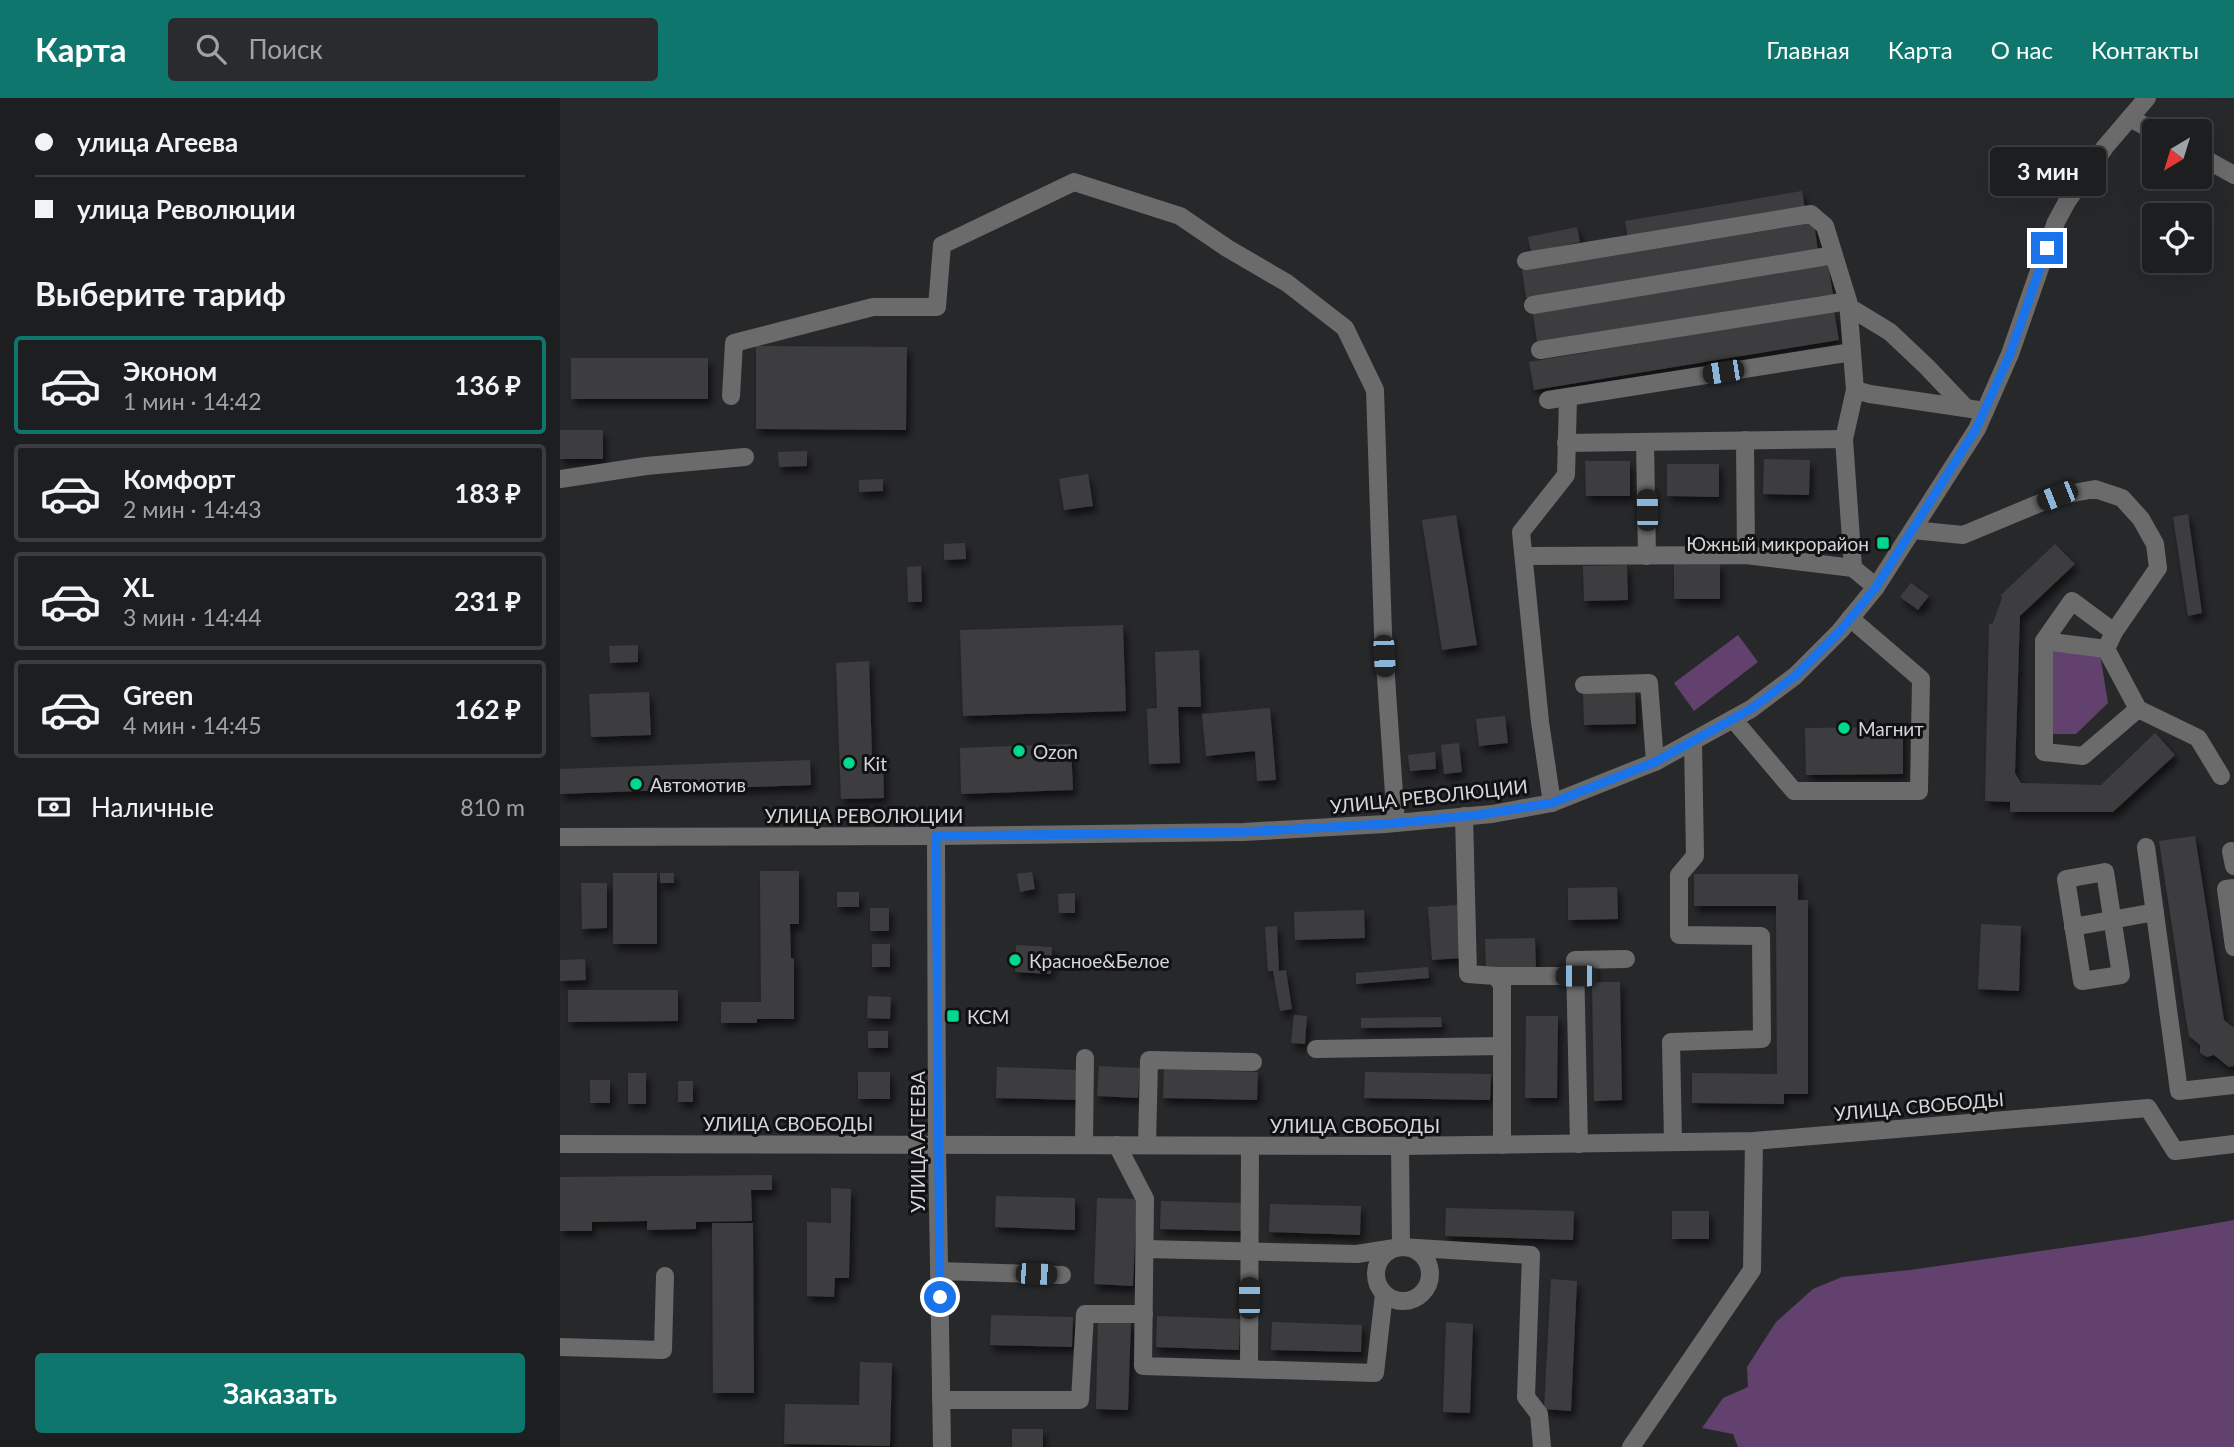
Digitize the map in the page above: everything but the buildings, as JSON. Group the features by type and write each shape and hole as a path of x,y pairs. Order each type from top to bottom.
{"street":[{"name":"УЛИЦА РЕВОЛЮЦИИ","path":"560,837 1243,832 1396,823 1464,817 1552,803 1655,762 1751,709 1795,676 1876,587 1976,429 2010,354 2056,222 2068,200 2105,146 2147,98"},
{"path":"2130,118 2142,124"},
{"path":"2212,163 2234,175"},
{"path":"732,396 734,343 873,307 937,307 942,245 1074,182 1180,216 1227,248 1287,283 1345,328 1375,390 1384,646 1396,823"},
{"path":"1525,261 1811,214 1825,226 1848,304 1852,352 1855,390 1844,439 1853,568"},
{"path":"1533,305 1834,254"},
{"path":"1540,350 1848,304 1890,332 1966,408"},
{"path":"1548,400 1852,352"},
{"path":"1855,390 1984,411"},
{"path":"1552,803 1540,722 1521,532 1566,475 1568,397"},
{"path":"1566,443 1844,439"},
{"path":"1745,440 1746,555"},
{"path":"1645,442 1647,556"},
{"path":"560,479 646,466 745,457"},
{"path":"1913,530 1963,535 2057,496 2095,489 2122,498 2141,519 2155,544 2158,568 2114,632 2106,649"},
{"path":"1524,556 1746,555 1853,568 1876,587"},
{"path":"2114,632 2072,601 2044,641 2044,752 2083,756 2138,709"},
{"path":"1733,719 1794,791 1919,791 1921,679 1850,618"},
{"path":"2044,641 2106,649"},
{"path":"2106,649 2138,709 2198,738 2221,776"},
{"path":"1584,685 1649,683 1655,762"},
{"path":"1673,1142 1671,1042 1762,1039 1760,936 1679,935 1679,876 1695,856 1693,741"},
{"path":"1464,817 1468,974 1576,976"},
{"name":"УЛИЦА АГЕЕВА","path":"936,836 942,1447"},
{"path":"2146,847 2179,1091 2234,1085"},
{"path":"2105,872 2121,975 2082,981 2073,927 2066,878 2105,872"},
{"path":"2234,888 2226,889 2234,947"},
{"path":"2073,927 2155,912"},
{"path":"1579,1144 1575,960 1626,959"},
{"path":"1496,976 1502,985 1502,1145"},
{"path":"1316,1049 1502,1046"},
{"path":"1084,1058 1084,1145"},
{"path":"1147,1145 1150,1060 1253,1062"},
{"name":"УЛИЦА СВОБОДЫ","path":"560,1143 1400,1146 1754,1141 2148,1108 2175,1151 2234,1144"},
{"path":"1632,1447 1752,1270 1754,1141"},
{"path":"1117,1145 1145,1199 1143,1366 1375,1373 1384,1294"},
{"path":"1249,1369 1250,1146"},
{"path":"1400,1146 1401,1247"},
{"path":"1145,1249 1357,1254 1401,1247 1531,1255 1526,1397 1539,1414 1542,1447"},
{"path":"1401,1247 1410,1248 1425,1258 1430,1275 1429,1284 1417,1298 1409,1301 1391,1299 1384,1294 1378,1287 1376,1269 1385,1254 1401,1247"},
{"path":"939,1271 1062,1275"},
{"path":"560,1347 663,1350 665,1276"},
{"path":"941,1400 1080,1401 1085,1314 1144,1314"}],"shaded area":[{"path":"1738,635 1758,662 1694,711 1674,683"},
{"path":"2050,649 2100,654 2108,703 2076,734 2050,734"},
{"path":"2234,1220 2234,1447 1738,1447 1733,1434 1702,1428 1723,1398 1748,1387 1747,1367 1776,1322 1813,1289 1842,1277 1910,1270 2137,1237"}],"place":[{"name":"Южный микрорайон","path":"1883,543"},
{"name":"Магнит","path":"1844,728"},
{"name":"Ozon","path":"1019,751"},
{"name":"Kit","path":"849,763"},
{"name":"Автомотив","path":"636,784"},
{"name":"Красное&Белое","path":"1015,960"},
{"name":"КСМ","path":"953,1016"}],"route":[{"path":"940,1297 936,836 1243,832 1385,824 1492,814 1552,803 1655,762 1751,709 1795,676 1840,631 1876,587 1976,429 2010,354 2047,248"}]}
